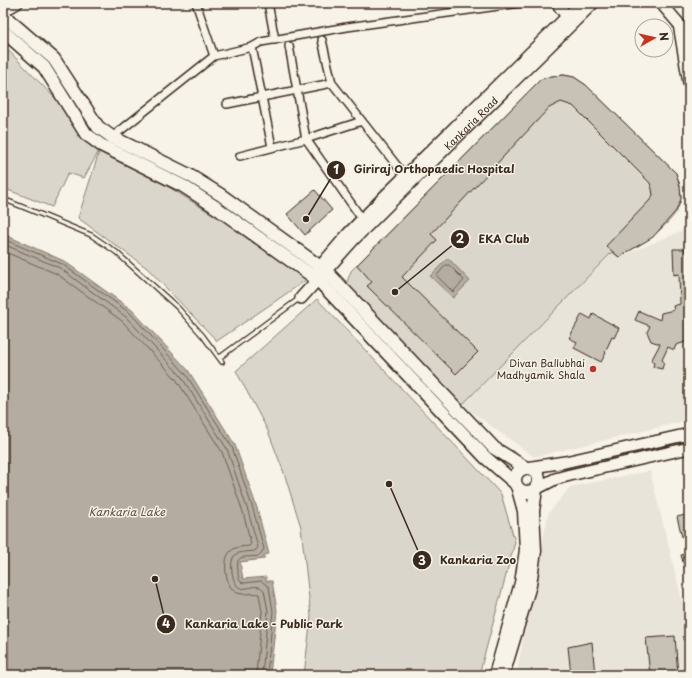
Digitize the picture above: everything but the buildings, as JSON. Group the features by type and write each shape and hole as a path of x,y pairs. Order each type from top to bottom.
{"main road":[{"path":"3,12 17,3"},
{"path":"323,268 362,220 405,176 574,12 557,3"},
{"name":"Kankaria Road","path":"301,298 323,268 354,239 574,12 593,3"},
{"path":"660,3 679,24 689,83"},
{"path":"3,15 54,59 98,127 112,137 189,175 221,195 323,268 494,448 526,468 533,469 538,474 539,482 536,489 533,510 535,551 531,578 509,642 494,675"},
{"path":"3,31 44,67 86,134 101,145 183,186 214,206 315,278 485,456 526,493 533,491 555,479 689,448"},
{"path":"503,675 526,550 524,511 514,479 518,471 526,468 565,462 689,434"}],"street":[{"path":"196,3 214,56"},
{"path":"268,3 274,40"},
{"path":"101,145 214,56 252,47 261,42 347,27 521,3"},
{"path":"322,40 332,83 405,176"},
{"path":"290,46 306,139 362,220"},
{"path":"252,47 272,147"},
{"path":"227,104 332,83"},
{"path":"240,156 306,139 362,121"}],"lane":[{"path":"3,200 91,235 116,252 178,308 222,362"},
{"path":"219,358 301,298"}],"shaded area":[{"path":"3,45 101,145 312,276 217,341 147,268 78,218 100,149 84,178 68,173 52,207 3,188"},
{"path":"564,75 574,77 586,85 676,173 680,185 681,195 678,208 665,225 647,240 619,257 612,252 462,405 349,288 347,282 351,271 541,79"},
{"name":"Divan Ballubhai Madhyamik Shala","path":"689,228 689,420 534,457 462,405 612,252 619,257"},
{"path":"317,299 501,494 515,542 479,675 304,675 311,616 301,527 284,473 268,431 236,371"},
{"path":"650,471 689,628 689,675 519,675 518,666 548,514 570,487"}],"water":[{"name":"Kankaria Lake","path":"3,234 64,261 132,310 188,370 235,445 257,508 269,554 264,555 264,559 240,562 243,579 266,577 266,581 272,581 277,610 270,675 3,675"},
{"path":"448,258 470,281 453,298 430,276"}],"place":[{"name":"Giriraj Orthopaedic Hospital","path":"306,219"},
{"name":"EKA Club","path":"395,292"},
{"name":"Divan Ballubhai Madhyamik Shala","path":"593,369"},
{"name":"Kankaria Zoo","path":"389,484"},
{"name":"Kankaria Lake - Public Park","path":"155,579"}]}
